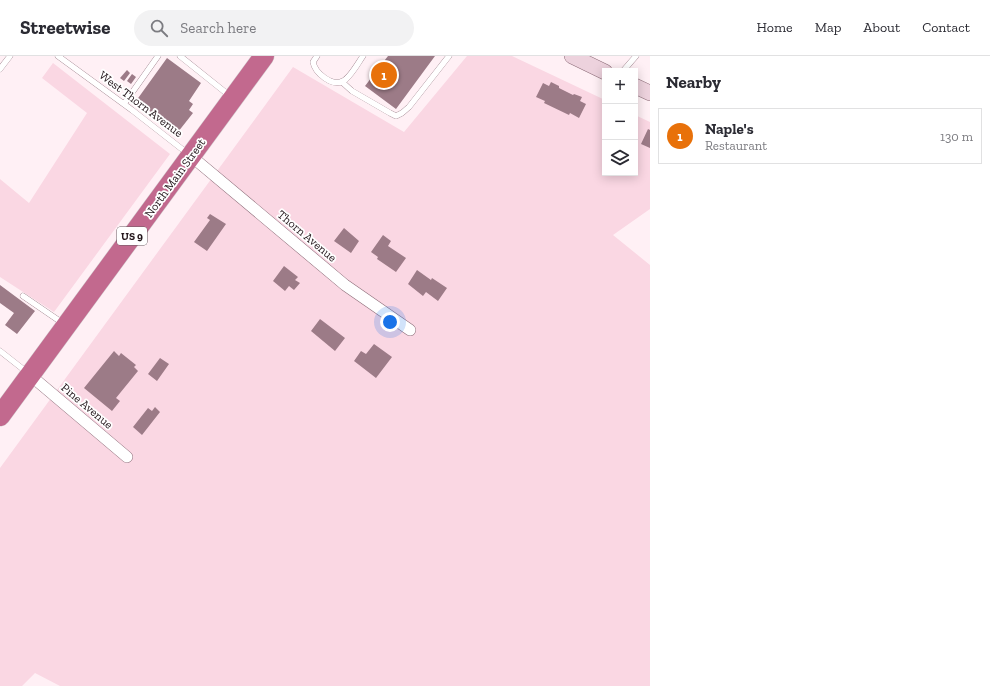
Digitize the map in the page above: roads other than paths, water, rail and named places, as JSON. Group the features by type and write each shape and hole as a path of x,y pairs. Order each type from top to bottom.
{"highway":[{"name":"North Main Street","path":"0,416 264,56"}],"street":[{"path":"572,56 602,71"},
{"path":"638,87 650,93"},
{"name":"Thorn Avenue","path":"191,156 346,285 410,330"},
{"name":"Pine Avenue","path":"30,375 126,457"}],"lane":[{"path":"0,69 10,56"},
{"name":"West Thorn Avenue","path":"58,56 124,104 191,156"},
{"path":"124,104 158,56"},
{"path":"180,56 233,98"},
{"path":"317,56 313,62 314,66 325,79 342,82 352,91 396,116 409,107 449,56"},
{"path":"342,82 348,77 363,56"},
{"path":"626,68 636,56"},
{"path":"23,296 66,325"},
{"path":"0,351 30,375"}],"place":[{"name":"Naple's","path":"384,75"}]}
